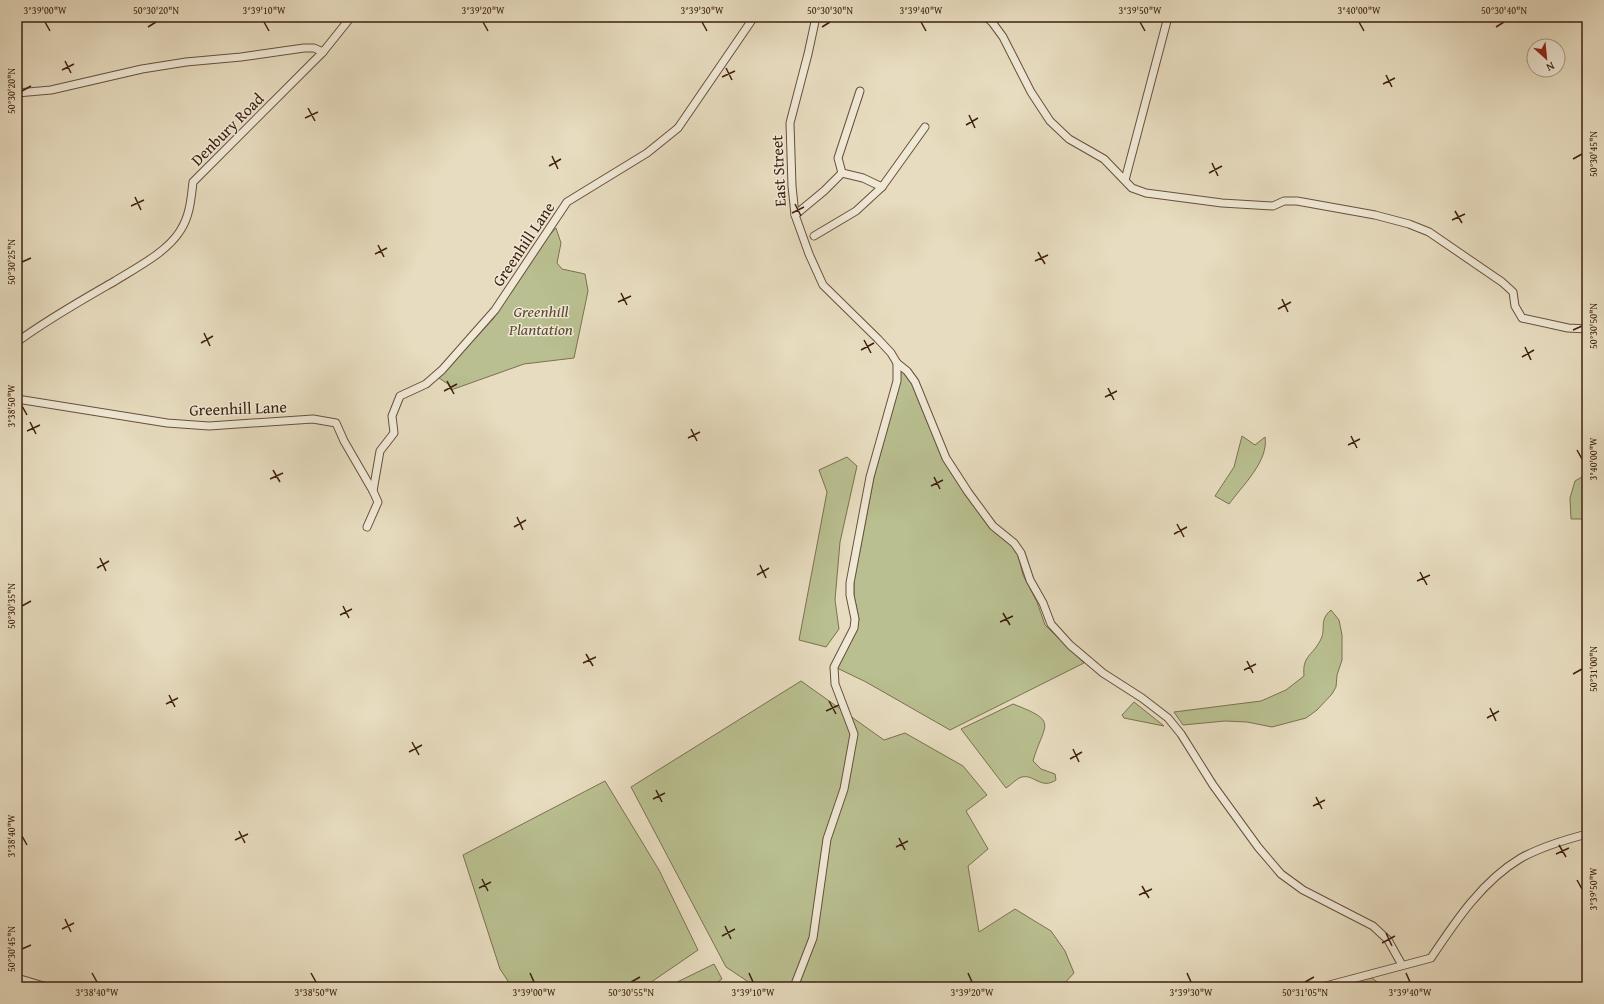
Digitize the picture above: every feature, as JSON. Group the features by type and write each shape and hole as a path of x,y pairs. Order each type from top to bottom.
{"street":[{"name":"Denbury Road","path":"17,342 36,328 133,270 168,246 180,231 190,211 193,182 323,52 351,17"},
{"name":"Greenhill Lane","path":"373,491 380,451 394,433 392,416 400,396 426,384 442,370 495,310 567,202 647,153 678,128 754,17"},
{"name":"East Street","path":"816,17 790,123 792,186 795,215 809,254 823,285 878,339 891,353 897,363 907,370 915,382 946,458 968,492 994,526 1014,543 1021,553 1030,580 1044,603 1051,624 1070,645 1103,673 1142,698 1168,718 1181,734 1213,785 1258,847 1281,874 1303,890 1373,926 1388,940 1402,965"},
{"path":"986,17 992,22 1002,37 1031,92 1050,121 1069,139 1104,159 1132,188 1146,194 1261,206 1273,206 1284,201 1297,200 1376,215 1409,224 1429,232 1502,282 1513,292 1515,306 1522,318 1568,328 1587,329"},
{"path":"1125,180 1168,17"},
{"path":"17,94 51,90 142,69 186,62 241,57 304,48 314,48 323,52"},
{"path":"842,173 838,158 860,90"},
{"path":"814,236 856,211 882,187 925,127"},
{"path":"795,215 824,191 842,173"},
{"path":"842,173 864,178 882,187"},
{"path":"794,987 813,938 827,839 844,789 854,734 835,684 834,667 854,628 855,619 850,595 850,583 870,477 897,381 897,363"},
{"name":"Greenhill Lane","path":"17,399 167,423 209,426 313,419 336,423 344,441 378,502 367,527"},
{"path":"1322,987 1431,958 1447,934 1476,897 1506,868 1533,852 1587,834"},
{"path":"17,978 47,987"}],"green space":[{"name":"Greenhill Plantation","path":"556,228 561,243 557,263 562,269 585,274 588,291 574,358 524,364 451,390 448,384 439,378 493,319 547,238"},
{"path":"899,369 905,372 913,383 943,459 964,493 990,528 1011,545 1018,555 1023,575 1037,602 1045,625 1084,663 950,730 866,682 837,668 857,629 859,619 854,596 854,582 874,477 900,382"},
{"path":"1242,436 1255,445 1265,437 1265,446 1259,464 1229,504 1215,496 1234,467"},
{"path":"847,457 857,466 840,542 835,600 839,629 826,647 799,640 827,492 819,470"},
{"path":"1587,474 1587,519 1571,519 1570,498 1575,481"},
{"path":"1331,610 1339,620 1342,635 1342,660 1337,675 1336,687 1332,694 1317,710 1306,718 1272,727 1247,722 1225,721 1183,725 1174,712 1261,701 1286,690 1304,676 1306,660 1322,637 1325,618"},
{"path":"801,681 884,740 905,733 963,766 987,795 966,811 988,849 968,866 979,932 1015,909 1051,931 1065,951 1074,973 1061,987 756,987 726,967 631,787"},
{"path":"1134,702 1164,726 1124,718 1122,715"},
{"path":"1013,704 1038,715 1043,720 1045,725 1044,731 1033,761 1041,769 1055,774 1056,780 1051,783 1042,783 1030,778 1022,777 1006,788 961,729"},
{"path":"605,781 659,870 698,950 644,987 512,987 500,969 463,855"},
{"path":"714,964 722,979 711,987 667,987"},
{"path":"1368,975 1384,987 1323,987"}]}
